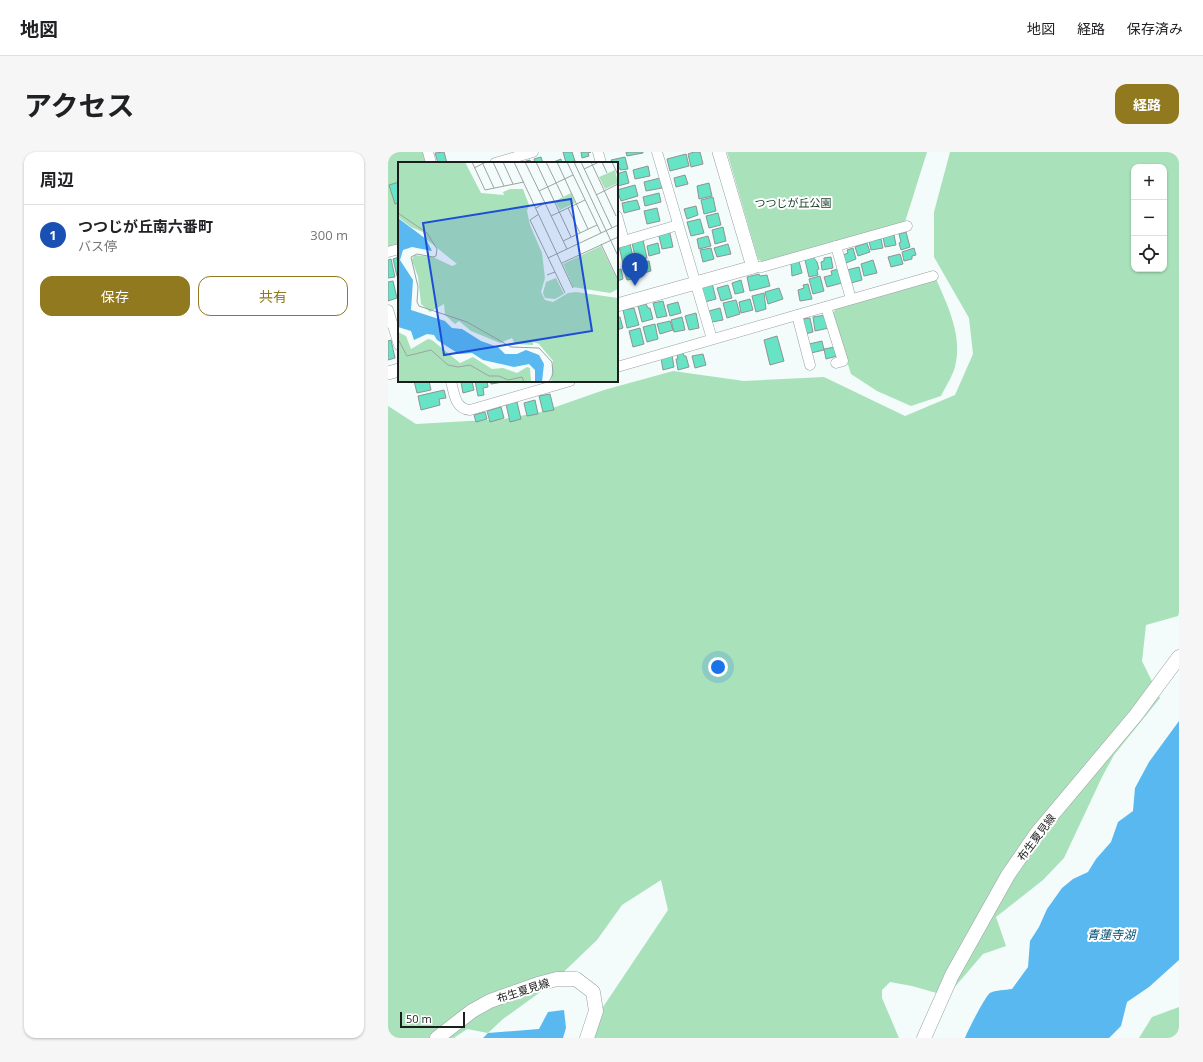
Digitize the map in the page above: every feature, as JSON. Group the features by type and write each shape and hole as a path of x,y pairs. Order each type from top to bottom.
{"main road":[{"name":"布生夏見線","path":"924,1038 952,975 1008,875 1037,833 1136,715 1179,657"},
{"name":"布生夏見線","path":"437,1038 467,1015 490,1001 557,979 576,979 593,992 596,1011 587,1038"}],"street":[{"path":"428,152 431,162"},
{"path":"498,162 533,152"},
{"path":"598,152 601,162"},
{"path":"656,152 712,339"},
{"path":"719,152 753,267"},
{"path":"618,222 621,242 678,225"},
{"path":"618,306 753,267 762,267 907,226"},
{"path":"836,246 852,299"},
{"path":"388,252 398,249"},
{"path":"618,367 933,276"},
{"path":"826,307 843,361 836,363"},
{"path":"392,309 398,340"},
{"path":"797,315 810,365"},
{"path":"388,373 398,370"},
{"path":"451,382 457,404 465,410 470,410 567,382"}],"green space":[{"path":"388,152 424,152 427,162 398,162 398,244 388,247"},
{"name":"つつじが丘公園","path":"727,152 927,152 905,222 764,263 758,259"},
{"path":"950,152 1179,152 1179,613 1178,616 1146,625 1142,661 1160,698 1114,755 1064,858 1043,880 996,917 1006,946 983,954 947,996 912,986 890,982 882,990 882,998 899,1038 592,1038 601,1010 668,910 661,880 622,905 597,940 550,985 503,1019 488,1033 467,1029 454,1038 388,1038 388,406 416,424 504,419 541,412 604,390 673,371 744,381 824,377 905,416 955,395 973,354 969,318 934,257 934,212"},
{"path":"936,279 956,333 957,356 955,367 941,396 911,406 877,391 851,374 832,315 836,308"},
{"path":"1179,1007 1179,1038 1139,1038 1152,1017"}],"water":[{"name":"青蓮寺湖","path":"1179,721 1179,960 1149,987 1127,1002 1121,1026 1109,1038 965,1038 988,995 995,991 1012,989 1028,967 1030,941 1039,927 1047,909 1062,888 1073,879 1088,872 1096,859 1111,842 1118,822 1133,811 1135,788 1149,762"},
{"path":"564,1010 566,1028 563,1038 483,1038 488,1033 539,1029 548,1012"}],"building":[{"path":"444,152 447,162 438,162 435,153"},
{"path":"563,152 572,152 575,161 566,162"},
{"path":"581,152 591,152 588,153 589,156 582,158"},
{"path":"626,152 643,152 643,153 627,156"},
{"path":"700,152 703,164 691,167 688,154"},
{"path":"686,154 689,166 670,171 667,159"},
{"path":"541,157 543,162 535,162 534,159"},
{"path":"625,157 628,169 620,170 620,168 618,169 618,162 612,162 611,160"},
{"path":"561,159 562,162 554,162"},
{"path":"648,166 650,176 635,179 633,170"},
{"path":"626,171 629,183 618,186 618,174"},
{"path":"685,175 688,184 676,187 674,178"},
{"path":"660,178 662,188 646,191 644,182"},
{"path":"398,182 398,203 395,204 389,185"},
{"path":"709,183 712,196 699,199 697,186"},
{"path":"635,185 638,196 621,201 618,190"},
{"path":"659,193 661,202 645,206 643,197"},
{"path":"713,197 716,211 704,214 701,200"},
{"path":"637,200 640,209 624,213 622,203"},
{"path":"696,206 698,215 687,219 684,209"},
{"path":"657,208 660,221 647,224 644,211"},
{"path":"718,213 721,225 709,228 706,216"},
{"path":"700,219 704,233 691,236 687,222"},
{"path":"723,227 726,241 715,244 712,230"},
{"path":"669,229 673,247 662,249 658,232"},
{"path":"906,232 910,247 901,250 899,234"},
{"path":"894,235 896,245 885,247 883,237"},
{"path":"708,236 711,246 699,249 697,239"},
{"path":"881,239 883,248 871,250 869,241"},
{"path":"643,240 647,258 636,261 632,243"},
{"path":"658,243 660,253 649,256 647,246"},
{"path":"867,243 870,252 858,256 855,247"},
{"path":"630,244 634,261 623,264 619,246"},
{"path":"728,244 731,254 717,257 714,248"},
{"path":"711,248 714,259 703,262 700,250"},
{"path":"853,248 856,259 846,263 843,255 848,253 847,250"},
{"path":"914,248 916,255 912,256 912,259 904,261 902,252"},
{"path":"900,254 903,264 891,267 888,257"},
{"path":"398,257 398,276 397,276 393,259"},
{"path":"813,257 817,262 819,269 817,270 818,275 809,277 805,260"},
{"path":"831,257 833,268 822,270 821,262 824,261 824,258"},
{"path":"391,259 395,277 388,278 388,260"},
{"path":"873,260 877,273 864,276 861,264"},
{"path":"649,261 651,271 640,274 637,264"},
{"path":"799,261 802,273 792,276 791,263"},
{"path":"635,263 638,278 627,280 623,266"},
{"path":"859,267 862,280 851,283 847,270"},
{"path":"621,269 623,279 618,281 618,270"},
{"path":"838,269 842,283 827,287 824,277 832,275 831,271"},
{"path":"759,274 760,276 767,275 770,286 750,291 747,277"},
{"path":"820,276 824,291 813,294 809,279"},
{"path":"741,280 744,292 735,294 732,283"},
{"path":"393,281 397,298 388,301 388,282"},
{"path":"712,283 716,299 705,302 701,286"},
{"path":"808,284 812,299 800,301 798,290 804,288 803,285"},
{"path":"728,285 732,298 721,301 717,288"},
{"path":"779,288 783,299 768,304 765,292"},
{"path":"764,293 766,309 756,312 752,296"},
{"path":"750,299 753,310 741,313 739,302"},
{"path":"736,300 740,314 727,318 723,303"},
{"path":"663,301 667,316 657,318 653,303"},
{"path":"678,302 681,313 670,316 667,305"},
{"path":"646,304 648,308 650,308 653,319 642,322 638,306"},
{"path":"634,308 639,325 627,328 623,310"},
{"path":"720,308 723,320 712,322 709,311"},
{"path":"696,313 699,328 689,330 685,316"},
{"path":"826,315 829,328 815,331 813,317"},
{"path":"618,317 620,317 623,328 618,330"},
{"path":"682,317 685,330 674,332 671,320"},
{"path":"810,318 813,332 805,334 802,319"},
{"path":"670,321 673,330 660,334 657,324"},
{"path":"655,324 658,339 647,342 643,327"},
{"path":"640,328 644,344 633,347 629,331"},
{"path":"777,336 784,361 770,365 764,340"},
{"path":"391,340 395,358 388,360 388,341"},
{"path":"822,341 824,350 811,353 809,344"},
{"path":"835,347 837,356 826,359 824,349"},
{"path":"683,353 684,356 686,356 689,367 678,370 676,359 678,359 677,354"},
{"path":"703,354 706,365 695,368 692,356"},
{"path":"672,355 674,367 663,370 661,358"},
{"path":"414,382 429,382 431,390 417,393"},
{"path":"461,382 472,382 474,390 463,393"},
{"path":"475,382 487,382 488,387 483,388 484,395 478,396"},
{"path":"490,382 503,382 491,384"},
{"path":"444,390 446,398 439,399 440,405 421,410 418,396"},
{"path":"550,394 554,410 543,412 539,396"},
{"path":"535,400 538,414 527,416 524,403"},
{"path":"517,402 521,419 510,422 506,404"},
{"path":"501,407 504,418 490,422 487,411"},
{"path":"485,412 487,419 476,422 474,415"}],"place":[{"name":"つつじが丘南六番町","path":"635,286"}]}
